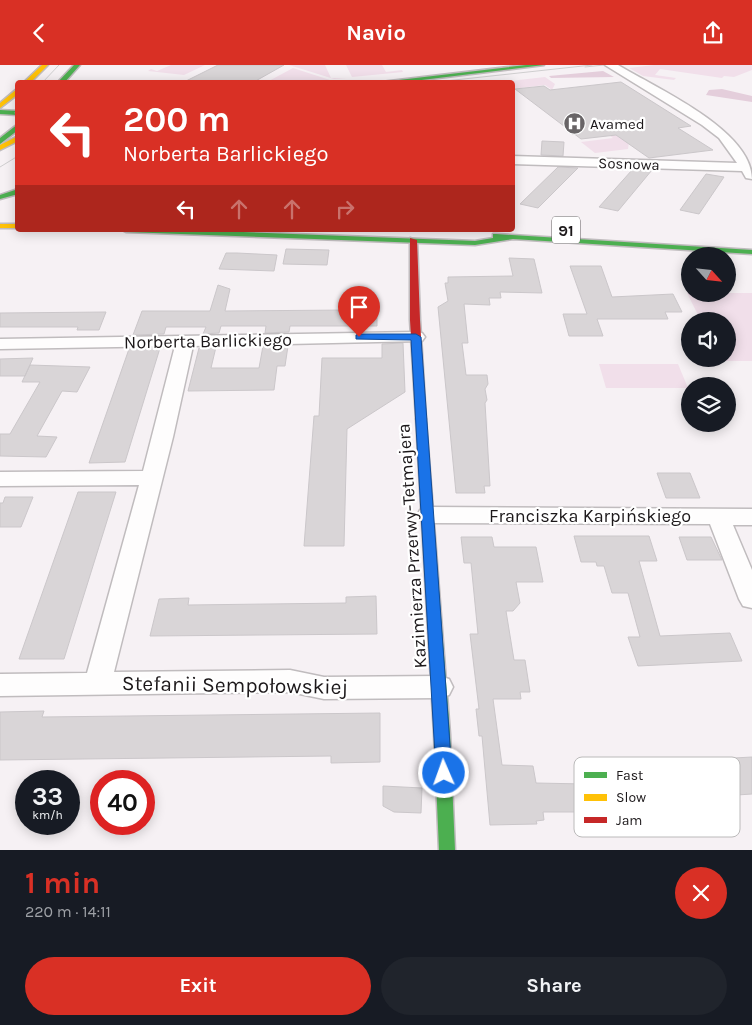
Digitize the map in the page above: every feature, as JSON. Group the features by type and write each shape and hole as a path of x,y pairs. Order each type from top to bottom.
{"main road":[{"path":"29,80 45,65"},
{"path":"63,80 77,65"},
{"path":"404,80 541,65"},
{"path":"0,108 15,93"},
{"path":"0,108 15,106"},
{"path":"0,108 15,112"},
{"path":"0,142 15,129"},
{"path":"0,148 15,140"},
{"path":"1,203 15,196"},
{"path":"0,225 15,226"},
{"name":"91","path":"515,230 752,240"},
{"name":"91","path":"515,230 752,252"},
{"path":"183,232 475,243 507,232"},
{"name":"Kazimierza Przerwy-Tetmajera","path":"413,240 416,337 439,687 447,850"}],"street":[{"path":"610,65 706,122 727,139 749,172"},
{"name":"Sosnowa","path":"515,160 749,172"},
{"name":"Norberta Barlickiego","path":"0,344 416,337"},
{"path":"98,683 152,478 185,341"},
{"path":"0,479 152,478"},
{"name":"Franciszka Karpińskiego","path":"428,515 752,517"},
{"path":"718,517 752,599"},
{"name":"Stefanii Sempołowskiej","path":"0,685 290,681 324,688 439,687"}],"shaded area":[{"path":"171,65 205,65 184,75 148,71 151,69 157,71"},
{"path":"289,65 325,65 331,78 347,78 334,79"},
{"path":"346,65 382,65 386,72 402,70 403,72 352,77"},
{"path":"654,65 752,65 752,70 734,77 724,76 722,78 660,69 655,75 676,78 674,80 643,76 629,68"},
{"path":"293,68 330,80 271,80"},
{"path":"603,71 614,77 551,78 549,76"},
{"path":"545,77 555,84 552,90 545,85 515,89 515,80"},
{"path":"722,89 752,96 752,102 706,95 709,90"},
{"path":"594,125 630,134 628,149 595,153 581,142 613,138"},
{"path":"736,293 752,293 752,361 736,361 736,312 696,312 692,303 736,303"},
{"path":"599,364 678,364 683,377 681,377 681,388 606,388"}],"building":[{"path":"218,65 284,65 257,80 188,80"},
{"path":"621,82 691,126 678,128 713,150 649,158 616,135 581,139 515,89 544,86 550,90"},
{"path":"542,141 564,142 563,156 541,155"},
{"path":"558,167 578,168 538,208 520,204"},
{"path":"632,170 652,170 618,211 599,207"},
{"path":"706,174 724,177 699,214 680,210"},
{"path":"286,249 329,250 327,265 283,264"},
{"path":"226,253 277,255 274,271 219,269"},
{"path":"509,258 534,259 542,293 500,292 501,298 489,298 490,305 464,304 468,343 462,343 466,375 487,375 488,384 485,389 487,400 485,403 490,486 484,486 485,493 456,493 438,307 448,301 445,283 448,283 448,277 513,276"},
{"path":"570,266 601,266 612,297 673,294 682,312 665,312 668,319 597,319 603,336 569,336 563,314 587,314"},
{"path":"218,285 230,289 225,311 349,310 349,306 377,306 377,326 290,326 289,332 265,333 266,326 221,326 219,333 203,334 206,327 166,327 164,334 133,335 142,311 210,311"},
{"path":"106,312 99,330 77,330 78,327 0,327 0,313"},
{"path":"403,343 405,392 347,429 344,546 304,546 314,416 319,416 322,358 382,358 382,344"},
{"path":"263,346 288,346 285,366 277,366 274,390 188,391 199,348 216,347 211,368 259,368"},
{"path":"160,348 125,462 89,463 129,349"},
{"path":"33,358 25,376 0,376 0,359"},
{"path":"30,365 90,367 77,392 62,391 37,436 57,437 46,457 0,456 0,434 10,434 40,382 22,382"},
{"path":"657,473 690,473 700,498 666,498"},
{"path":"78,492 116,492 64,659 19,659"},
{"path":"5,497 33,497 21,527 0,527 0,503 3,503"},
{"path":"574,536 649,536 657,561 639,561 660,636 730,633 742,661 638,666 628,637 640,637 628,593 612,593 604,566 597,566 596,562 581,562"},
{"path":"461,537 492,537 494,547 536,547 543,582 516,582 520,603 513,611 506,611 514,660 525,660 530,692 520,692 521,699 493,699 502,765 533,766 536,783 574,784 574,812 543,812 544,820 536,821 537,824 490,825 482,736 479,736 476,709 479,709 470,634 478,634 471,563 464,563"},
{"path":"679,537 711,537 722,560 687,560"},
{"path":"376,596 377,634 150,636 159,599 189,598 188,605 346,603 346,597"},
{"path":"44,711 42,717 380,713 380,762 331,763 331,756 0,760 0,712"},
{"path":"752,757 752,794 740,795 740,758"},
{"path":"383,786 422,788 421,813 394,812 383,806"}],"tram line":[{"path":"45,80 59,65"},
{"path":"454,80 592,65"},
{"path":"585,67 604,65"},
{"path":"0,167 15,158"}],"traffic: fast":[{"path":"63,80 77,65"},
{"path":"404,80 541,65"},
{"path":"0,112 15,113"},
{"path":"0,142 15,129"},
{"path":"0,197 15,192"},
{"path":"180,232 475,243 513,237"},
{"path":"496,236 752,252"},
{"path":"421,419 442,734 447,850"}],"traffic: slow":[{"path":"29,80 45,65"},
{"path":"0,106 15,93"},
{"path":"0,148 15,140"},
{"path":"0,226 15,226"}],"traffic: jam":[{"path":"413,240 415,320 421,419"}],"place":[{"name":"Avamed","path":"574,124"}],"route":[{"path":"359,337 416,337 444,773"}]}
